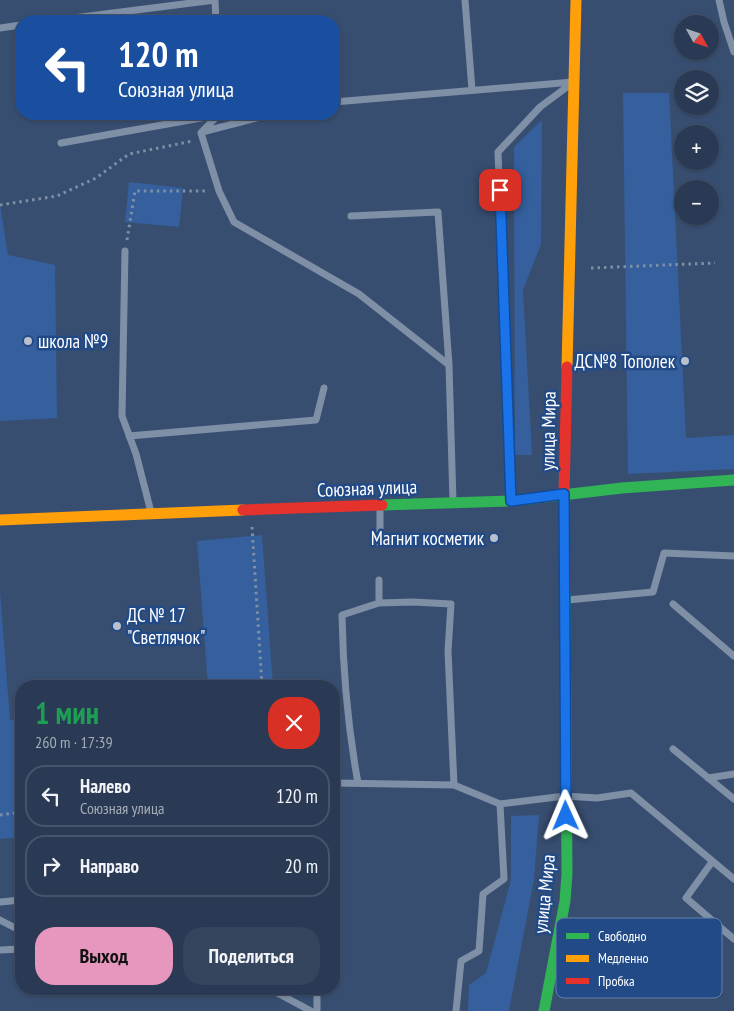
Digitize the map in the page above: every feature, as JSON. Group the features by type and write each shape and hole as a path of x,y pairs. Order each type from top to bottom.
{"main road":[{"name":"улица Мира","path":"562,918 567,874 564,494 576,0"},
{"name":"Союзная улица","path":"0,520 249,509 511,501 564,494 734,480"},
{"name":"улица Мира","path":"544,1011 556,948"}],"lane":[{"path":"97,15 215,0 216,15"},
{"path":"465,0 472,90"},
{"path":"719,0 734,52"},
{"path":"0,28 15,26"},
{"path":"340,101 574,82"},
{"path":"511,501 498,152 540,107 574,82"},
{"path":"61,143 190,120"},
{"path":"202,136 214,120"},
{"path":"202,136 253,120"},
{"path":"202,136 219,191 234,222 359,294 449,365"},
{"path":"351,216 438,212 449,365 453,503"},
{"path":"126,251 122,416 136,454 151,513"},
{"path":"129,436 316,420 324,388"},
{"path":"380,505 380,543"},
{"path":"564,600 653,592 664,553 734,556"},
{"path":"379,580 379,603"},
{"path":"358,783 351,746 342,614 379,603 413,602 451,604 448,651 454,785"},
{"path":"673,604 734,656"},
{"path":"673,749 734,799"},
{"path":"708,778 734,774"},
{"path":"340,783 454,785 500,804 566,796 597,798 631,793 734,879"},
{"path":"456,1011 461,960 478,951 483,894 504,879 500,804"},
{"path":"709,918 686,898 712,862"},
{"path":"0,902 15,901"},
{"path":"0,920 15,928"},
{"path":"722,930 734,940"},
{"path":"0,950 15,949"},
{"path":"281,995 310,1011"},
{"path":"317,995 317,1011"}],"path":[{"path":"0,205 57,196 96,178 129,154 202,136"},
{"path":"126,251 134,191 219,191"},
{"path":"592,268 715,263"},
{"path":"249,509 252,524 262,680"},
{"path":"0,815 15,813"}],"shaded area":[{"path":"623,93 669,93 674,225 676,225 686,438 734,435 734,469 628,474"},
{"path":"542,120 541,244 523,290 532,455 515,455 514,147"},
{"path":"129,182 183,188 179,227 125,222"},
{"name":"школа №9","path":"0,204 8,255 55,265 57,418 0,421"},
{"path":"262,535 273,680 208,680 197,541"},
{"path":"0,592 10,720 15,720 15,838 0,839"},
{"path":"539,815 534,879 509,1011 468,1011 469,985 486,973 511,880 511,816"}],"traffic: fast":[{"path":"382,505 511,501 622,488 734,480"},
{"path":"562,918 567,874 565,590"},
{"path":"544,1011 556,948"}],"traffic: slow":[{"path":"567,367 576,0"},
{"path":"0,520 243,510"}],"traffic: jam":[{"path":"565,590 564,494 567,367"},
{"path":"243,510 382,505"}],"place":[{"name":"школа №9","path":"28,341"},
{"name":"ДС№8 Тополек","path":"685,361"},
{"name":"Магнит косметик","path":"494,538"},
{"name":"ДС № 17 \"Светлячок\"","path":"117,626"}],"route":[{"path":"500,190 511,501 564,494 566,816"}]}
